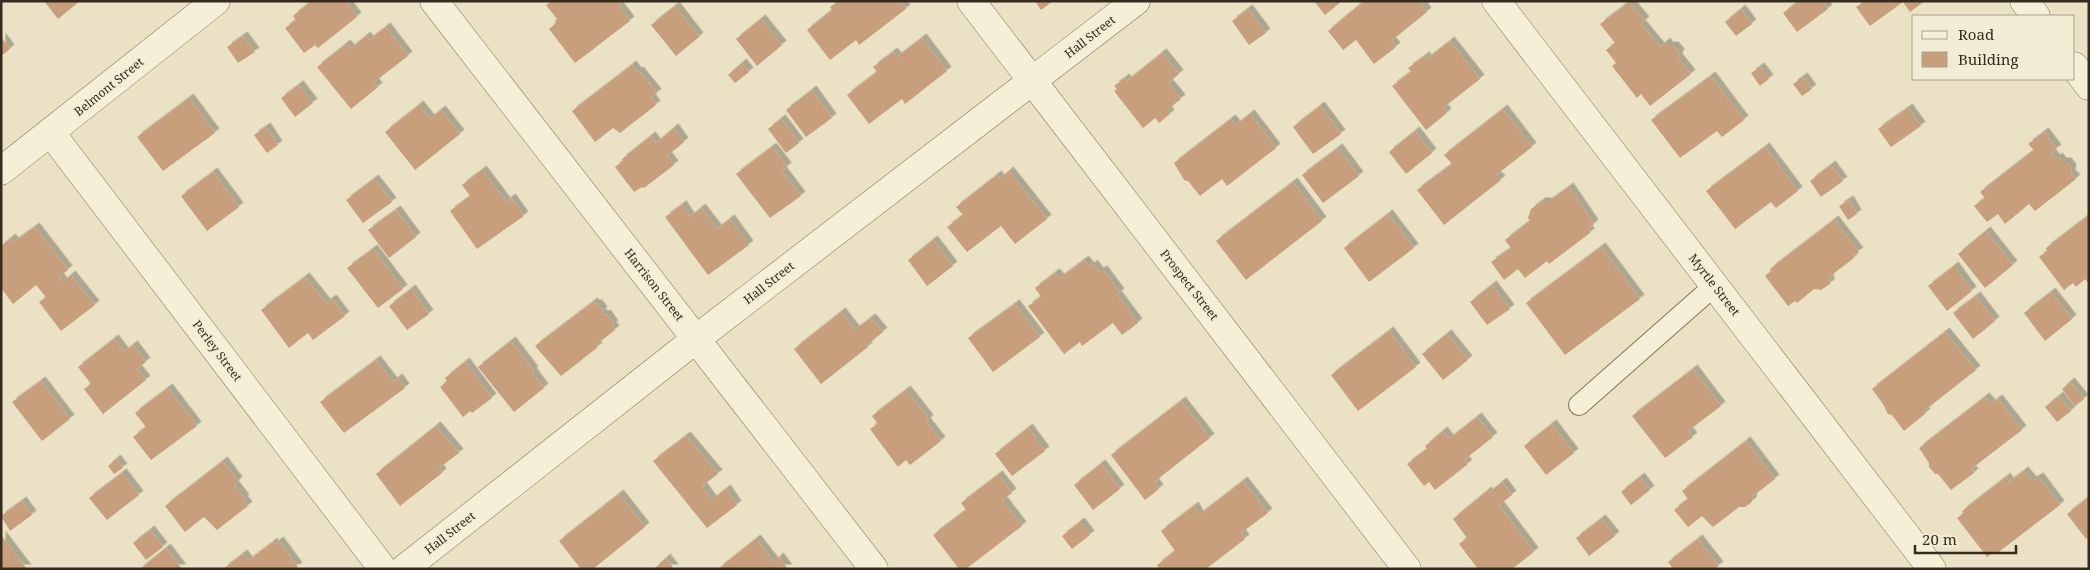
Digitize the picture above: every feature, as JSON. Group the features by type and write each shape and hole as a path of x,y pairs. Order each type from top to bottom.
{"street":[{"name":"Belmont Street","path":"1,171 216,1"},
{"name":"Harrison Street","path":"434,1 874,569"},
{"name":"Prospect Street","path":"971,1 1407,569"},
{"name":"Hall Street","path":"404,569 696,339 1136,1"},
{"name":"Myrtle Street","path":"1496,1 1932,569"},
{"path":"2024,1 2035,15"},
{"path":"2075,67 2089,86"},
{"name":"Perley Street","path":"51,133 383,569"}],"lane":[{"path":"1579,405 1714,286"}],"building":[{"path":"44,1 80,1 58,19"},
{"path":"311,1 345,1 357,17 318,48 315,45 304,53 285,28 296,20 293,16"},
{"path":"552,1 620,1 622,3 618,5 630,21 575,63 549,29 556,23 557,19 546,5"},
{"path":"838,1 900,1 906,9 859,45 856,40 830,60 807,30 832,10 830,7"},
{"path":"1035,1 1053,1 1041,10"},
{"path":"1314,1 1342,1 1325,15"},
{"path":"1364,1 1419,1 1427,12 1391,41 1396,47 1374,64 1356,40 1343,50 1328,31"},
{"path":"1799,1 1822,1 1828,9 1797,32 1783,13"},
{"path":"1865,1 1925,1 1910,12 1903,2 1870,26 1856,7"},
{"path":"1629,2 1645,21 1641,24 1660,47 1666,42 1668,46 1674,46 1680,53 1678,58 1691,74 1650,106 1641,94 1637,98 1612,66 1616,63 1606,50 1615,43 1600,24"},
{"path":"675,6 699,37 676,56 651,25"},
{"path":"1248,9 1266,33 1249,45 1232,21"},
{"path":"1741,9 1752,24 1736,36 1725,22"},
{"path":"761,19 782,45 757,66 736,39"},
{"path":"386,27 408,56 374,82 378,87 351,109 317,67 346,44 350,49 366,36 369,40"},
{"path":"243,36 255,52 238,63 227,47"},
{"path":"1,37 10,49 1,56"},
{"path":"922,38 947,71 905,104 902,99 869,124 847,95 877,72 873,67 893,52 897,57"},
{"path":"1450,41 1480,79 1443,108 1447,113 1426,130 1392,86 1411,72 1408,68 1425,56 1427,59"},
{"path":"1162,53 1179,74 1168,83 1181,99 1167,110 1170,114 1159,123 1155,118 1143,128 1114,91 1117,89 1114,86 1125,78 1127,81"},
{"path":"742,63 749,72 735,83 728,75"},
{"path":"632,65 657,93 651,98 656,105 620,133 613,128 595,142 572,111"},
{"path":"1760,67 1769,79 1760,86 1751,73"},
{"path":"1711,76 1744,120 1722,137 1717,131 1680,158 1651,120"},
{"path":"1803,77 1812,89 1802,96 1793,84"},
{"path":"299,85 313,103 295,117 281,98"},
{"path":"812,90 832,118 806,137 786,110"},
{"path":"189,98 215,133 163,171 137,137"},
{"path":"419,105 430,119 441,110 460,134 415,170 385,132"},
{"path":"1320,106 1341,134 1313,154 1293,127"},
{"path":"1908,108 1921,126 1891,147 1878,129"},
{"path":"1503,109 1532,147 1496,175 1501,180 1444,225 1417,190 1452,164 1444,155"},
{"path":"1250,114 1276,148 1227,186 1222,179 1200,196 1188,181 1184,180 1174,163 1231,119 1236,125"},
{"path":"781,119 799,143 786,153 768,129"},
{"path":"266,127 278,145 267,153 254,135"},
{"path":"674,128 684,142 667,156 674,165 644,188 642,187 634,192 615,167 651,136 656,143"},
{"path":"1415,131 1432,153 1406,174 1389,152"},
{"path":"2044,132 2057,149 2051,153 2056,159 2058,157 2062,162 2067,162 2072,169 2071,174 2076,179 2035,211 2029,204 2005,224 1998,214 1987,222 1974,206 1985,198 1980,192 2034,150 2028,144"},
{"path":"772,147 787,167 782,171 801,196 770,218 736,174"},
{"path":"1765,147 1798,191 1776,208 1771,202 1735,229 1706,191"},
{"path":"1338,148 1359,176 1323,203 1302,175"},
{"path":"1831,165 1843,181 1821,197 1810,181"},
{"path":"482,170 506,202 511,198 524,216 477,249 450,211 470,196 462,185"},
{"path":"1009,171 1047,219 1015,244 1001,226 967,252 947,227 963,215 956,207 997,175 1000,179"},
{"path":"213,172 239,207 207,231 181,196"},
{"path":"374,179 392,202 363,223 346,200"},
{"path":"1293,182 1322,221 1246,280 1216,241"},
{"path":"1569,187 1594,224 1588,229 1590,233 1549,264 1547,261 1525,278 1518,269 1504,280 1491,262 1511,248 1505,240 1530,221 1528,218 1531,209 1541,202 1548,202"},
{"path":"1849,200 1857,214 1848,220 1839,206"},
{"path":"682,205 690,217 701,208 717,229 730,219 749,245 708,275 665,217"},
{"path":"396,210 416,237 389,258 368,230"},
{"path":"1388,214 1414,248 1369,282 1344,248"},
{"path":"2089,215 2089,284 2085,279 2076,287 2073,283 2064,290 2039,257 2047,251 2046,248"},
{"path":"1834,220 1859,252 1829,277 1830,284 1821,290 1814,289 1797,303 1795,301 1788,306 1765,276 1771,271 1770,269"},
{"path":"35,227 68,270 59,277 63,282 71,275 95,305 61,331 39,302 46,297 36,285 13,304 1,288 1,246 11,238 14,242"},
{"path":"1986,231 2013,265 1985,288 1958,254"},
{"path":"933,240 953,266 927,286 908,260"},
{"path":"1601,247 1640,299 1565,355 1526,303"},
{"path":"373,249 403,289 378,308 347,268"},
{"path":"1084,260 1090,267 1093,264 1099,272 1103,270 1120,293 1117,295 1138,323 1122,335 1113,323 1082,346 1080,342 1064,354 1028,306 1041,297 1035,288 1055,273 1060,278"},
{"path":"1954,266 1972,291 1947,311 1928,286"},
{"path":"305,277 326,303 332,299 345,316 313,340 308,333 289,348 261,310"},
{"path":"1492,285 1510,309 1487,325 1470,302"},
{"path":"411,289 429,314 407,330 389,306"},
{"path":"2051,292 2072,319 2045,341 2024,313"},
{"path":"1976,296 1995,321 1973,339 1953,313"},
{"path":"593,302 596,305 597,303 603,311 601,313 606,314 614,325 612,326 615,330 596,345 598,347 561,376 535,346"},
{"path":"1015,304 1040,337 993,372 968,338"},
{"path":"841,312 855,330 871,318 883,332 867,345 868,347 821,384 794,349"},
{"path":"1389,331 1416,367 1358,411 1331,375"},
{"path":"1945,332 1976,370 1924,411 1926,413 1904,431 1892,415 1888,414 1872,389"},
{"path":"1447,334 1468,360 1443,380 1422,354"},
{"path":"114,339 124,352 133,345 146,362 137,369 146,380 103,414 84,389 91,384 78,367"},
{"path":"511,341 534,371 532,372 544,388 514,412 478,367"},
{"path":"376,360 393,382 398,378 405,388 344,433 320,402"},
{"path":"465,362 492,398 472,413 470,411 463,417 440,387 447,381 445,378"},
{"path":"1693,369 1721,406 1688,431 1693,437 1665,458 1632,416"},
{"path":"41,381 70,419 42,441 12,402"},
{"path":"2070,382 2084,399 2075,406 2062,389"},
{"path":"168,388 197,426 151,460 133,437 146,427 135,413"},
{"path":"906,390 929,419 926,422 941,441 910,465 906,460 898,467 870,429 878,424 872,416"},
{"path":"2059,396 2071,411 2057,422 2045,407"},
{"path":"1985,397 1991,404 1998,399 2022,430 1971,469 1974,473 1951,490 1938,474 1935,474 1929,467 1929,463 1919,448"},
{"path":"1181,401 1210,438 1154,482 1159,489 1145,500 1111,455"},
{"path":"1477,417 1493,437 1464,460 1468,464 1435,490 1429,482 1424,486 1407,464 1427,449 1425,446 1443,431 1449,439"},
{"path":"1552,424 1574,453 1546,475 1524,446"},
{"path":"436,426 459,453 439,468 442,473 400,506 376,474"},
{"path":"1028,428 1045,451 1012,476 995,454"},
{"path":"686,436 718,474 702,486 712,500 726,489 737,505 707,528 653,461"},
{"path":"1746,441 1775,479 1753,496 1752,502 1745,507 1739,507 1713,527 1702,516 1688,527 1674,510 1688,499 1682,491"},
{"path":"116,459 123,468 114,474 108,466"},
{"path":"223,461 238,481 234,485 248,506 217,530 204,517 185,532 165,506"},
{"path":"1101,464 1120,489 1093,510 1074,485"},
{"path":"2024,471 2032,481 2039,477 2060,505 1996,554 1994,552 1987,557 1957,518 1964,513 1962,511 2006,477 2009,482"},
{"path":"122,473 139,495 107,520 89,498"},
{"path":"998,475 1012,493 1002,500 1022,526 966,569 959,569 933,535 966,510 961,503"},
{"path":"1640,477 1650,490 1631,505 1621,492"},
{"path":"1243,481 1268,513 1241,533 1245,539 1206,569 1160,569 1157,565 1175,551 1161,531 1194,506 1199,515"},
{"path":"1502,482 1512,495 1499,505 1534,552 1512,569 1478,569 1459,544 1467,538 1453,519 1487,491 1489,493"},
{"path":"619,494 645,527 593,569 581,569 559,541"},
{"path":"2089,497 2089,536 2086,539 2067,514"},
{"path":"22,501 32,515 10,531 1,516"},
{"path":"1601,519 1615,536 1589,556 1576,538"},
{"path":"1080,522 1090,535 1072,549 1062,536"},
{"path":"150,530 163,547 146,560 133,543"},
{"path":"1,535 27,569 1,569"},
{"path":"756,539 774,562 779,557 788,569 718,569"},
{"path":"1698,539 1719,566 1715,569 1673,569 1668,562"},
{"path":"279,541 298,567 295,569 223,569 243,554 248,561 273,542 274,545"},
{"path":"166,548 182,569 140,569"},
{"path":"666,558 674,569 654,569"}]}
